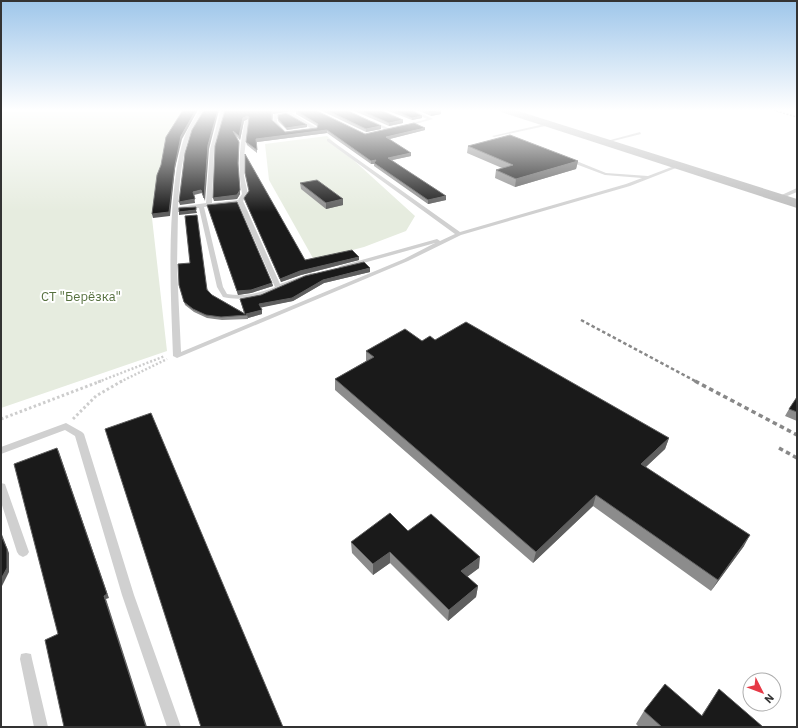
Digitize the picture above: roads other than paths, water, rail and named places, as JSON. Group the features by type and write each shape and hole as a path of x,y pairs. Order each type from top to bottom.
{"main road":[{"path":"611,144 797,204"}],"lane":[{"path":"185,144 174,209 172,266 177,353 406,260 458,234"},
{"path":"209,204 213,144"},
{"path":"174,209 240,201 245,194 241,178 241,144"},
{"path":"333,144 458,234"},
{"path":"564,158 605,174 652,177"},
{"path":"332,270 652,177 679,166"},
{"path":"778,198 797,190"},
{"path":"240,201 278,287"},
{"path":"201,206 220,287 225,296 237,299 259,296 278,287 317,273"},
{"path":"1,450 66,426 79,434 128,595 174,727"},
{"path":"1,487 22,552"},
{"path":"26,659 41,727"}],"railway":[{"path":"581,320 697,382"},
{"path":"695,381 797,435"},
{"path":"779,448 797,458"}],"park label":[{"name":"СТ \"Берёзка\"","path":"81,296"}]}
